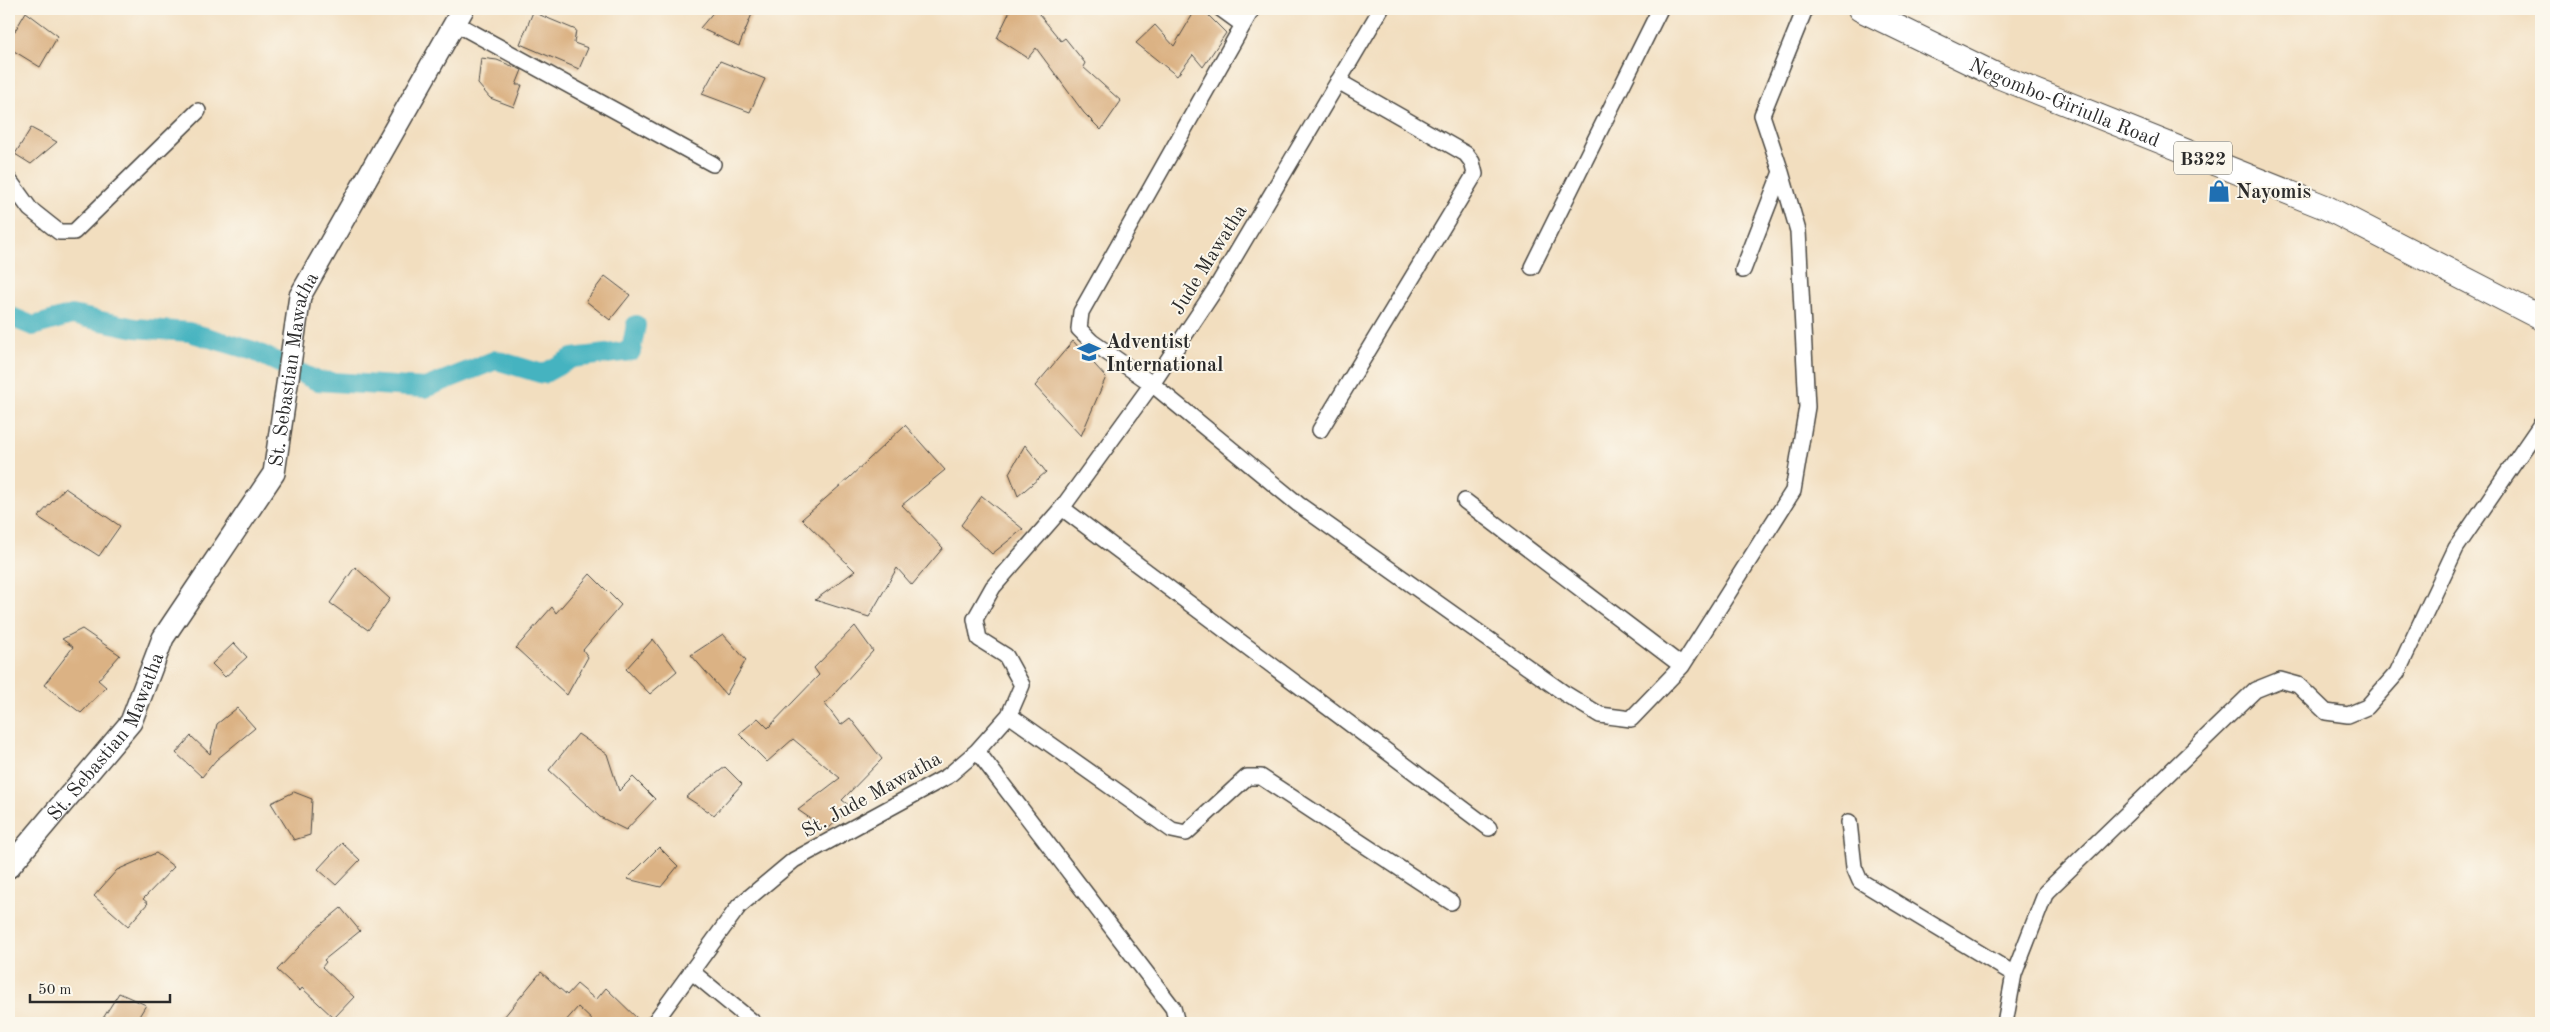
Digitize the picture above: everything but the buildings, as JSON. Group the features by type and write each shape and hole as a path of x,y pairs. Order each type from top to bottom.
{"main road":[{"name":"Negombo-Giriulla Road","path":"1860,9 1998,76 2324,207 2541,318"}],"street":[{"path":"1221,9 1243,25"},
{"path":"1252,9 1081,312 1080,329 1092,342 1152,384 1298,504 1564,693 1600,715 1631,719 1682,666 1793,491 1807,407 1798,231 1762,115 1805,9"},
{"name":"Jude Mawatha","path":"993,588 1062,508 1152,384 1216,288 1381,9"},
{"path":"1532,267 1660,9"},
{"path":"459,16 713,164"},
{"name":"St. Sebastian Mawatha","path":"9,867 131,722 163,638 274,473 300,296 459,16"},
{"path":"1320,430 1475,174 1472,162 1466,154 1338,81"},
{"path":"9,180 30,209 59,232 74,232 198,111"},
{"path":"1743,270 1781,172"},
{"path":"2005,1023 2014,974 2046,892 2255,690 2280,680 2298,685 2326,712 2348,715 2367,707 2397,673 2456,548 2541,424"},
{"path":"1465,501 1682,666"},
{"path":"1062,508 1489,828"},
{"name":"St. Jude Mawatha","path":"654,1023 739,906 794,860 948,776 977,751 1009,716 1022,685 1006,656 979,639 975,619 993,588"},
{"path":"1009,716 1172,830 1186,833 1246,777 1261,777 1451,902"},
{"path":"977,751 1173,1008 1176,1023"},
{"path":"1849,822 1854,867 1860,881 2014,974"},
{"path":"691,971 754,1023"}],"waterway":[{"path":"9,316 33,326 72,315 135,328 189,332 254,351 317,381 425,388 496,360 543,374 572,358 631,351 636,325"}],"place":[{"name":"Nayomis","path":"2219,191"},
{"name":"Adventist International","path":"1089,352"}]}
